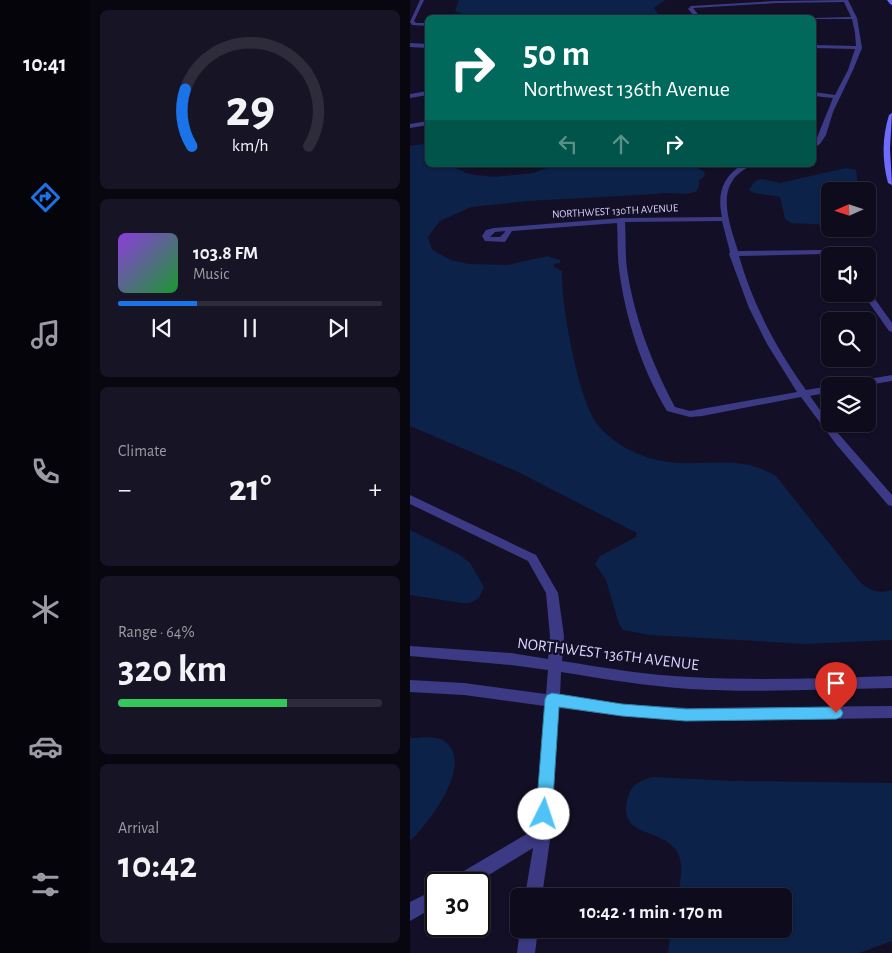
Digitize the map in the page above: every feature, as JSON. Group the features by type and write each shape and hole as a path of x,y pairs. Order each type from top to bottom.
{"street":[{"path":"422,0 412,21 414,24 425,25"},
{"path":"696,15 690,9 691,7 718,2 846,1 855,18 859,48 851,72 831,110 819,143 816,145"},
{"path":"816,18 855,18"},
{"path":"410,45 425,46"},
{"path":"816,46 859,48"},
{"path":"410,96 425,94"},
{"path":"816,94 838,97"},
{"path":"892,115 886,147 888,170 892,183"},
{"path":"410,126 425,124"},
{"path":"744,167 732,174 725,184 726,219 740,278 761,327 803,394 860,467 892,502"},
{"name":"NORTHWEST 130TH AVENUE","path":"507,229 621,220 726,219"},
{"path":"621,220 624,273 637,329 658,386 671,408 690,414 821,391"},
{"path":"733,254 821,252"},
{"path":"873,302 892,329"},
{"path":"876,381 892,378"},
{"path":"410,499 532,558 552,593 557,636 543,833 535,888"},
{"name":"NORTHWEST 136TH AVENUE","path":"410,651 511,658 622,676 689,683 758,685 892,682"},
{"path":"410,686 502,692 622,710 686,715 892,712"},
{"path":"478,872 543,833"},
{"path":"410,912 425,903"},
{"path":"526,953 528,938"}],"water":[{"path":"459,0 665,0 654,8 659,15 464,15 455,11"},
{"path":"425,144 425,167 453,167 469,174 493,177 534,173 549,167 696,167 705,172 704,177 699,180 697,191 687,194 661,193 528,201 471,207 440,221 428,237 432,249 436,252 451,260 468,264 508,265 547,256 560,260 560,263 554,264 554,267 562,271 564,305 572,351 584,395 598,425 621,445 649,458 683,463 736,463 762,469 776,476 860,582 867,588 875,591 892,590 892,640 805,644 650,635 623,630 619,624 606,580 595,564 600,556 636,537 637,533 516,471 410,426 410,146"},
{"path":"846,168 856,170 858,182 821,182 821,225 791,223 785,219 780,197 754,193 749,190 755,181 762,179 780,183"},
{"path":"410,530 458,554 470,563 484,587 479,598 470,603 462,603 410,595"},
{"path":"432,737 441,739 452,751 455,763 446,793 427,822 410,841 410,738"},
{"path":"654,777 734,781 892,783 892,941 859,953 668,953 670,938 792,938 792,888 679,888 681,867 676,850 669,843 634,826 628,819 626,810 629,792 634,785"}],"route":[{"path":"544,814 552,699 622,710 686,715 836,713"}]}
